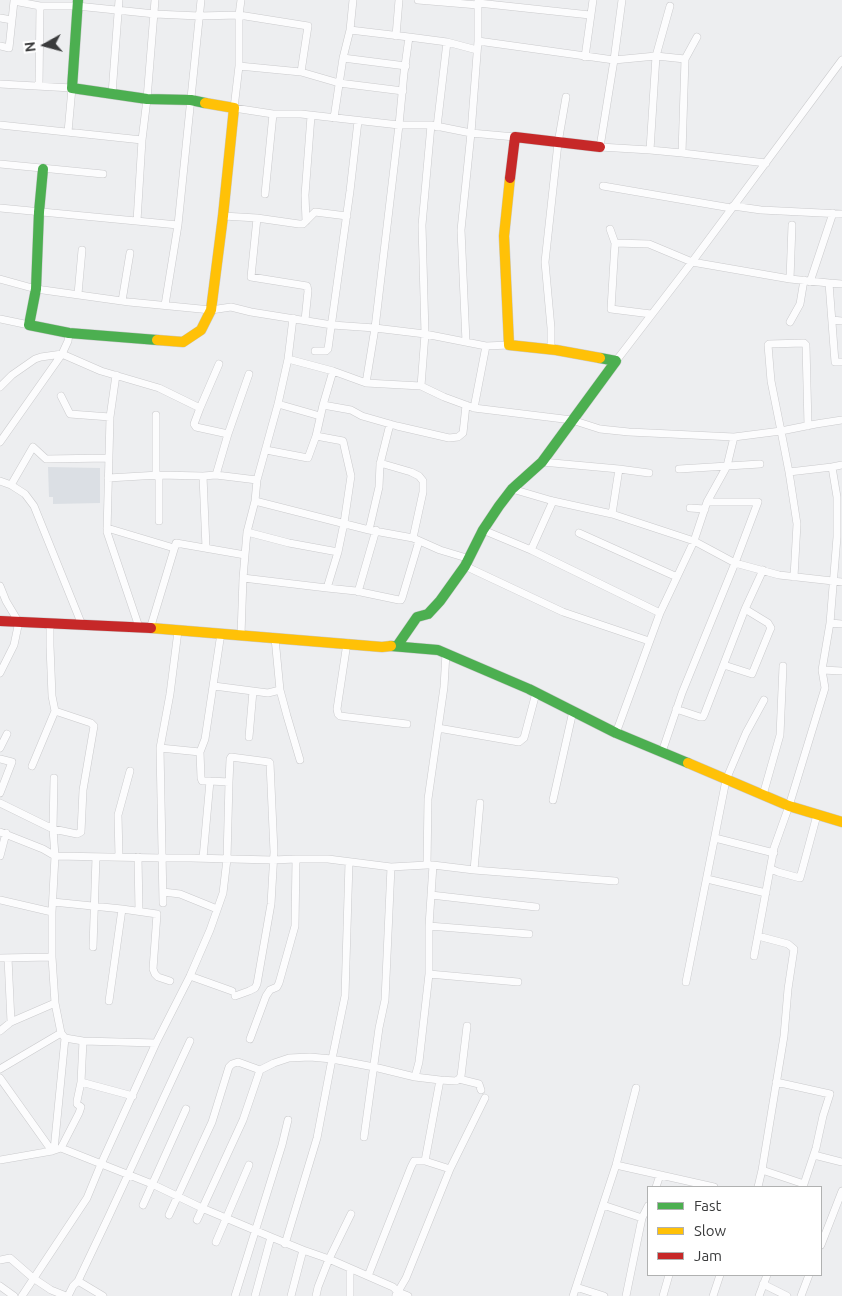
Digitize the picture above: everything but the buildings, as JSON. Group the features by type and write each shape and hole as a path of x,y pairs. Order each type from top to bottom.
{"street":[{"path":"0,46 9,48 14,0 43,4 78,3 154,14 199,16 239,14 308,26 301,72"},
{"path":"112,94 119,0"},
{"path":"137,221 142,140 155,0"},
{"path":"165,305 178,225 201,0"},
{"path":"0,319 69,332 184,342 201,330 211,310 223,216 240,66 239,14 241,0"},
{"path":"334,118 343,58 350,30 353,0"},
{"path":"396,36 399,0"},
{"path":"418,0 478,3 590,15"},
{"path":"585,57 593,0"},
{"path":"600,147 622,0"},
{"path":"68,132 78,3"},
{"path":"466,342 460,230 472,133 478,41 478,3"},
{"path":"39,85 43,4"},
{"path":"650,150 656,56 670,6"},
{"path":"0,18 12,20"},
{"path":"350,30 447,42 476,50"},
{"path":"366,384 375,328 404,73 410,37"},
{"path":"682,153 685,59 697,37"},
{"path":"478,41 614,60 656,56 685,59"},
{"path":"421,386 425,334 422,225 434,126 447,42"},
{"path":"343,58 406,66"},
{"path":"397,646 417,617 428,614 440,601 468,563 483,530 499,506 512,489 542,462 842,60"},
{"path":"240,66 301,72 339,83 403,91"},
{"path":"0,84 72,88 147,99 191,100 273,114 301,114 399,125 434,126 472,133 558,143 682,153 766,163"},
{"path":"551,349 545,262 558,143 566,97"},
{"path":"265,194 273,114"},
{"path":"306,221 305,194 311,116"},
{"path":"315,351 326,351 328,349 358,121"},
{"path":"0,125 142,140"},
{"path":"509,345 504,236 515,137"},
{"path":"0,164 103,174"},
{"path":"29,325 36,288 43,169"},
{"path":"603,186 732,207 842,214"},
{"path":"0,208 178,225"},
{"path":"223,216 257,218 299,224 306,221 315,212 347,216"},
{"path":"790,322 800,304 833,212"},
{"path":"257,218 251,277 307,286 305,320"},
{"path":"790,279 792,225"},
{"path":"610,229 615,243 611,309 651,314"},
{"path":"615,243 649,244 692,262 790,279 842,284"},
{"path":"78,294 82,250"},
{"path":"122,301 130,253"},
{"path":"0,279 36,288 122,301 211,310 231,306 251,312 332,324 425,334 486,346 509,345 551,349 616,361"},
{"path":"829,283 835,362 842,362"},
{"path":"241,635 247,532 255,501 257,480 288,359 293,318"},
{"path":"832,320 842,321"},
{"path":"0,442 62,354 68,341 69,332"},
{"path":"794,576 797,524 771,381 769,344 805,344 808,426"},
{"path":"474,408 486,346"},
{"path":"0,387 12,375 35,359 62,354 101,371 159,388 200,408"},
{"path":"288,359 333,371 366,384 421,386 474,408 572,420 600,429 734,437 842,420"},
{"path":"219,364 194,424 196,427 228,434"},
{"path":"266,450 308,458 316,436 333,371"},
{"path":"216,475 248,374"},
{"path":"116,375 110,417 106,528 145,628"},
{"path":"61,396 70,414 110,417"},
{"path":"278,404 320,416"},
{"path":"323,405 351,410 362,416 390,424 449,438 458,438 463,433 466,404"},
{"path":"156,415 159,521"},
{"path":"358,592 372,530 379,487 380,463 390,424"},
{"path":"316,436 344,443 351,479 338,552 327,588"},
{"path":"616,733 660,613 694,541 706,506 728,466 734,437"},
{"path":"11,484 33,447 46,459 109,458"},
{"path":"542,462 649,473"},
{"path":"243,578 358,592 401,600 416,540 424,492 423,481 419,476 411,472 380,463"},
{"path":"678,469 760,464"},
{"path":"789,472 842,465"},
{"path":"754,956 774,852 825,688 822,670 830,623 840,538 837,497 832,467"},
{"path":"612,514 619,469"},
{"path":"108,478 216,475 257,480"},
{"path":"203,476 204,547"},
{"path":"0,481 11,484 25,494 32,503 82,625"},
{"path":"512,489 553,501 612,514 694,541 735,562 779,575 842,582"},
{"path":"255,501 416,540 468,563 563,612 649,641"},
{"path":"531,550 553,501"},
{"path":"662,752 682,692 758,502 690,508"},
{"path":"106,528 174,548"},
{"path":"483,530 531,550 660,613"},
{"path":"247,532 289,543 338,552"},
{"path":"579,533 677,576"},
{"path":"145,628 176,543 245,555"},
{"path":"676,709 700,718 703,717 745,609 763,570"},
{"path":"0,586 6,601 18,621 14,645 0,673"},
{"path":"724,665 752,674 771,628 768,623 745,609"},
{"path":"0,621 145,628 174,630 178,632 438,650 536,693 616,733 726,780 789,806 842,822"},
{"path":"830,623 842,624"},
{"path":"32,766 55,710 52,696 50,624"},
{"path":"163,903 160,748 170,694 178,632"},
{"path":"221,634 205,740 200,752 201,778 202,781 229,782"},
{"path":"275,638 280,690 300,760"},
{"path":"347,644 337,709 338,714 340,716 407,724"},
{"path":"415,1077 419,1062 429,974 431,895 428,799 444,687 446,653"},
{"path":"763,795 778,743 783,666"},
{"path":"822,670 842,671"},
{"path":"214,686 268,693 280,690"},
{"path":"249,737 253,691"},
{"path":"438,728 519,742 524,738 536,693"},
{"path":"686,982 726,780 746,732 764,700"},
{"path":"0,803 53,829 77,834 81,832 83,790 94,728 91,723 55,710"},
{"path":"553,800 573,711"},
{"path":"0,748 7,734"},
{"path":"160,748 200,752"},
{"path":"22,1296 87,1198 156,1043 190,976 210,930 223,893 227,859 230,759 231,757 269,762 273,860 271,904 258,984 249,991 233,993 190,976"},
{"path":"0,759 12,762 0,793"},
{"path":"119,857 118,815 130,771"},
{"path":"54,778 53,829 55,856 52,957 54,1003 63,1036 56,1150"},
{"path":"204,858 210,782"},
{"path":"474,870 480,803"},
{"path":"771,869 800,878 816,814"},
{"path":"0,856 3,832 55,856 273,860 328,859 391,867 430,865 615,881"},
{"path":"715,838 774,852"},
{"path":"93,947 96,857"},
{"path":"138,857 139,912"},
{"path":"250,1039 266,996 279,983 295,926 296,859"},
{"path":"285,1244 316,1138 345,996 349,862"},
{"path":"364,1137 379,1028 385,1000 391,867"},
{"path":"707,879 766,893"},
{"path":"163,892 180,894 217,909"},
{"path":"431,895 536,906"},
{"path":"0,900 52,912"},
{"path":"53,902 157,914 153,969 158,977 170,981"},
{"path":"109,1001 122,909"},
{"path":"429,926 529,934"},
{"path":"758,936 788,944 794,949 784,1036 758,1186"},
{"path":"0,958 52,957"},
{"path":"8,958 11,1022"},
{"path":"429,974 518,982"},
{"path":"0,1031 11,1022 54,1003"},
{"path":"459,1079 461,1076 467,1026"},
{"path":"0,1069 63,1036 83,1041 156,1043"},
{"path":"0,1260 10,1258 33,1278 51,1290 67,1296 78,1281 190,1040"},
{"path":"56,1150 79,1114 81,1107 77,1104 77,1101 81,1082 83,1041"},
{"path":"197,1220 243,1120 260,1070 274,1063 289,1058 332,1059 415,1077 456,1081 459,1079 479,1084 480,1090"},
{"path":"169,1215 212,1122 229,1067 238,1062 260,1070"},
{"path":"0,1078 56,1150"},
{"path":"425,1161 440,1080"},
{"path":"81,1082 133,1096"},
{"path":"762,1170 803,1186 816,1148 830,1094 776,1082"},
{"path":"573,1296 616,1165 636,1088"},
{"path":"397,1294 406,1278 450,1170 484,1098"},
{"path":"143,1204 186,1109"},
{"path":"235,1296 288,1120"},
{"path":"0,1160 56,1150 87,1159 152,1184 285,1244 330,1259 393,1287 397,1294 408,1296"},
{"path":"814,1154 842,1162"},
{"path":"368,1276 414,1161 425,1161 450,1170"},
{"path":"616,1165 710,1186"},
{"path":"216,1242 249,1166"},
{"path":"656,1186 660,1175"},
{"path":"822,1242 842,1191"},
{"path":"602,1205 642,1218"},
{"path":"626,1296 642,1218 647,1208"},
{"path":"316,1296 330,1259 351,1214"},
{"path":"255,1296 271,1237"},
{"path":"291,1296 303,1250"},
{"path":"350,1269 350,1296"},
{"path":"663,1296 669,1276"},
{"path":"713,1296 720,1276"},
{"path":"759,1296 767,1276"},
{"path":"801,1296 809,1276"},
{"path":"78,1281 103,1296"},
{"path":"763,1284 787,1296"},
{"path":"0,1286 14,1296"},
{"path":"576,1288 604,1296"}],"shaded area":[{"path":"48,467 100,468 100,503 53,504 53,497 49,497"}],"traffic: fast":[{"path":"78,0 72,88 147,99 191,100 205,103"},
{"path":"43,169 36,289 29,325 69,333 157,340"},
{"path":"397,646 417,617 428,614 440,601 465,566 483,530 499,506 512,489 542,462 616,361 600,358"},
{"path":"391,646 438,650 529,689 616,733 688,763"}],"traffic: slow":[{"path":"157,340 183,342 201,330 211,310 234,108 205,103"},
{"path":"510,178 504,236 509,345 556,350 600,358"},
{"path":"151,628 382,647 391,646"},
{"path":"688,763 789,806 842,822"}],"traffic: jam":[{"path":"510,178 515,137 600,147"},
{"path":"0,621 151,628"}]}
